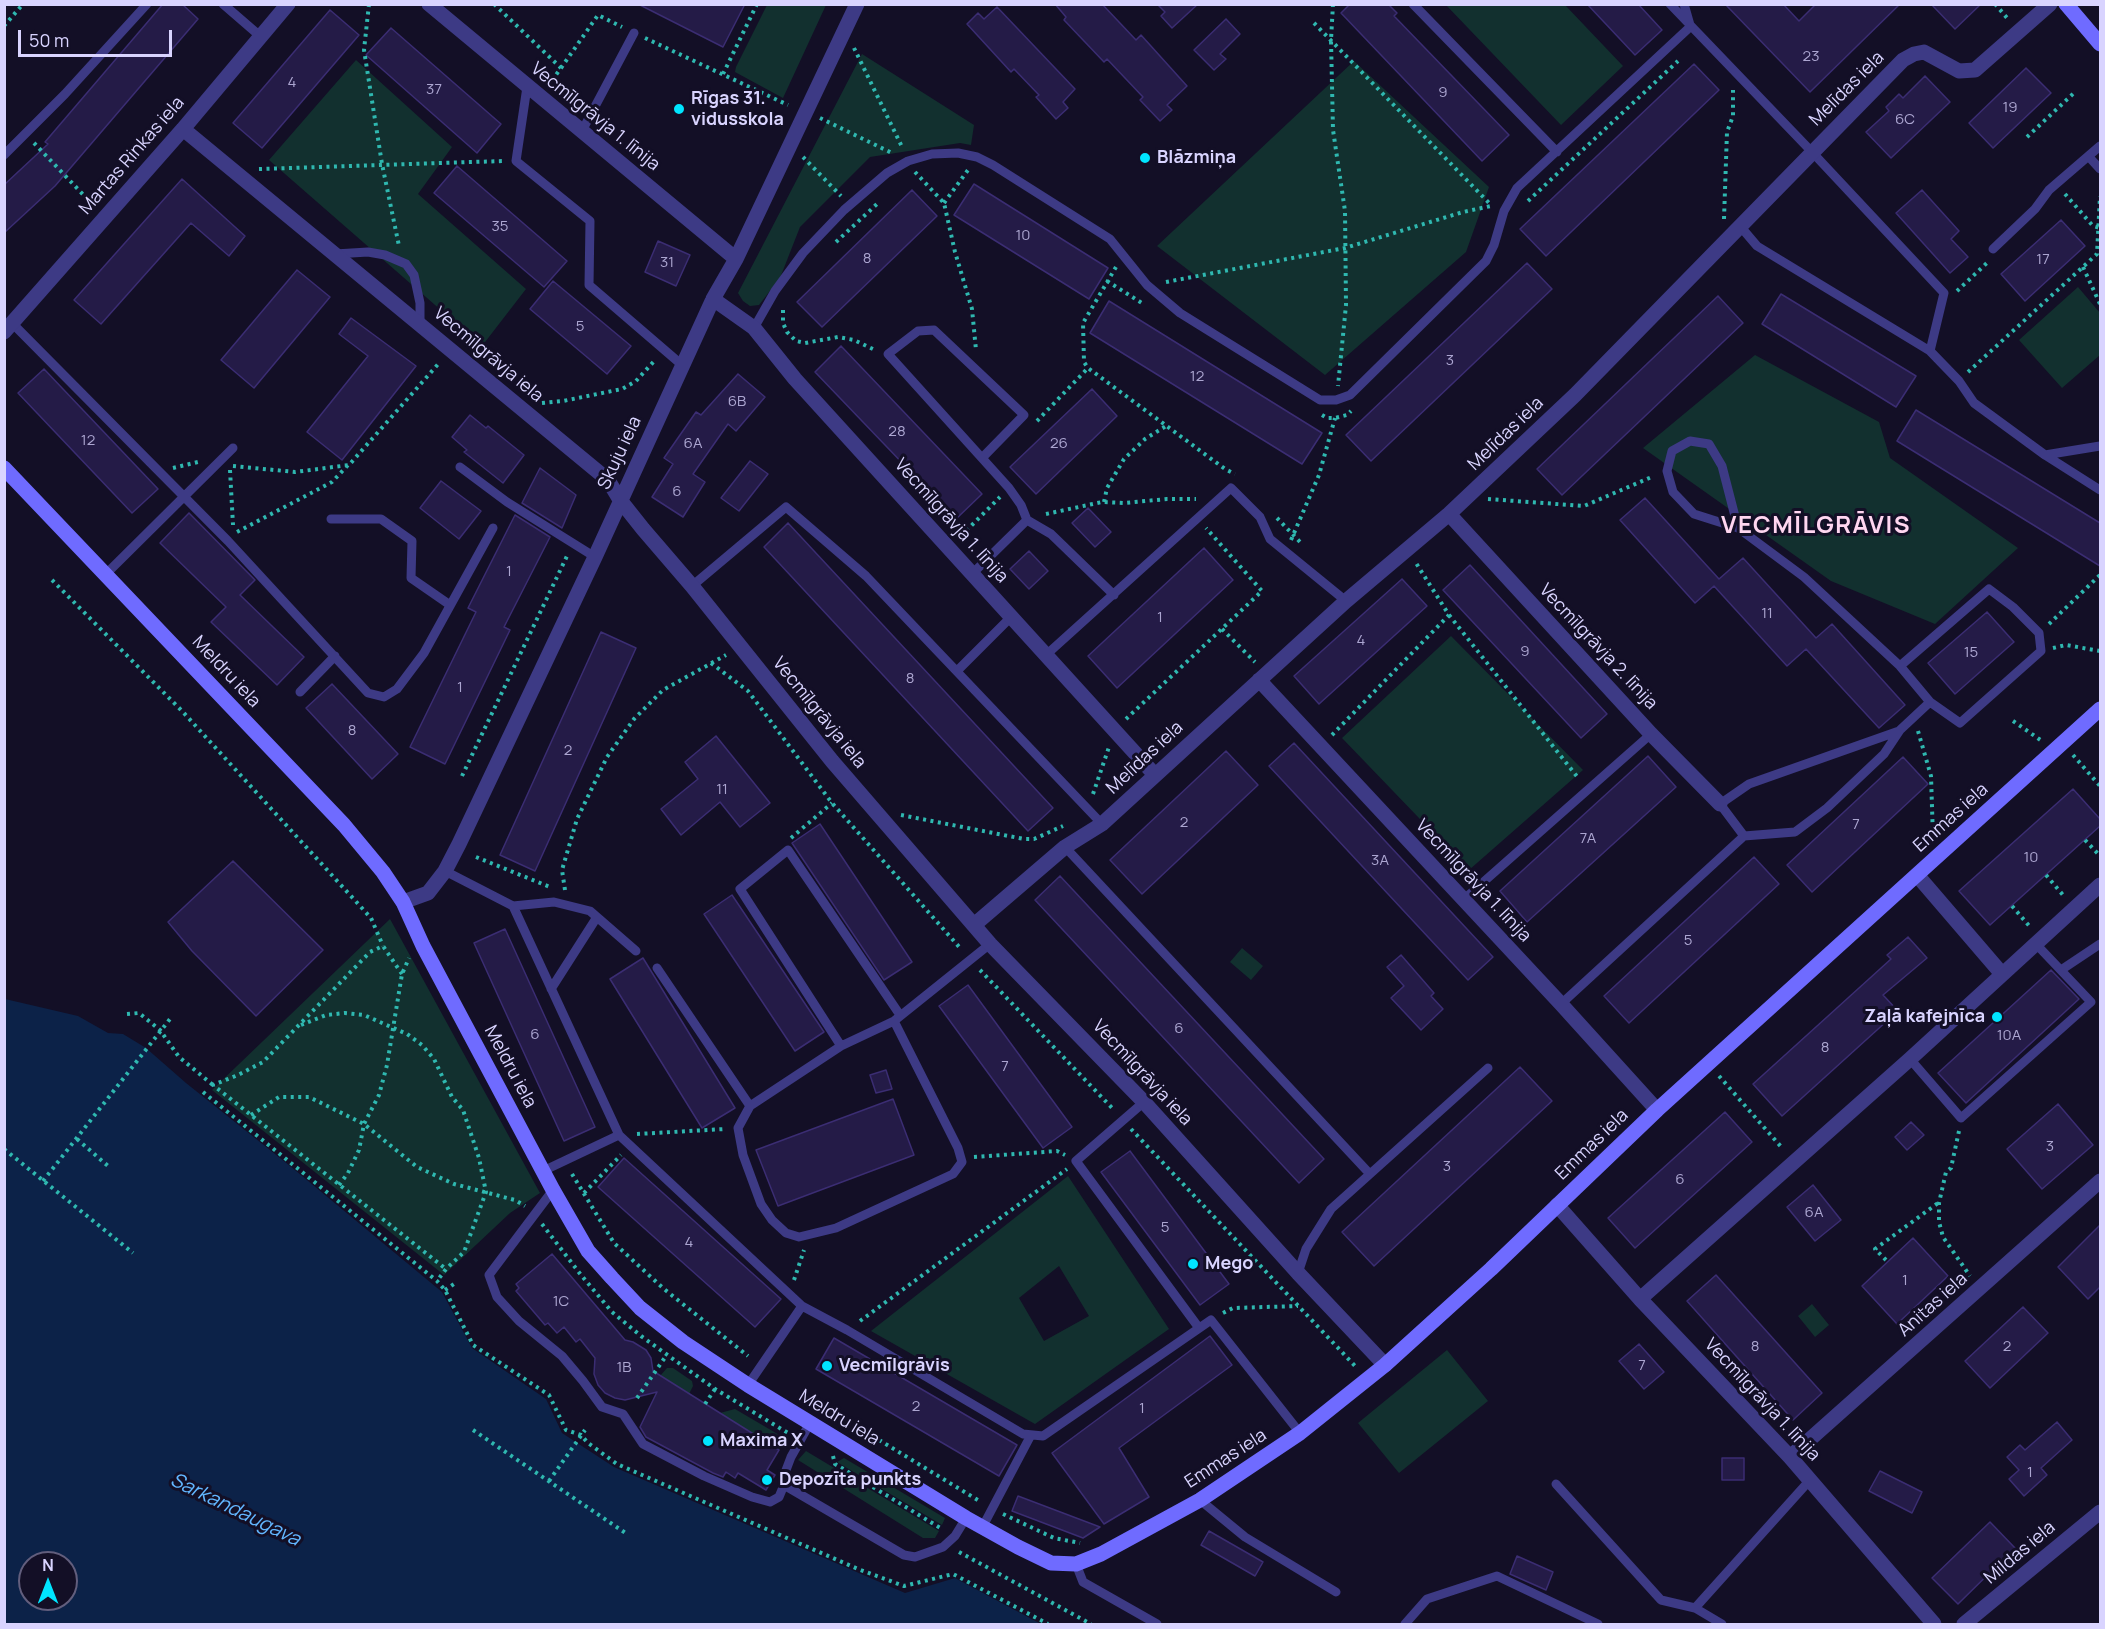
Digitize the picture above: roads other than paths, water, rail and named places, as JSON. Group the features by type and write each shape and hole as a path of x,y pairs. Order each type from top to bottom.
{"street":[{"name":"Martas Rinkas iela","path":"8,327 183,129 288,4"},
{"name":"Vecmīlgrāvja 1. līnija","path":"429,4 736,258"},
{"name":"Skuju iela","path":"403,902 428,893 445,871 595,557 682,365 736,258 857,4"},
{"name":"Melīdas iela","path":"974,925 1065,847 1102,824 1262,676 1467,498 1575,395 1903,60 1924,52 1959,71 1975,70 2050,4"},
{"path":"2066,4 2100,44"},
{"name":"Vecmīlgrāvja iela","path":"183,129 420,322 514,404 608,480 620,501 692,586 832,761 990,944 1144,1102 1298,1273 1385,1365"},
{"name":"Vecmīlgrāvja 1. līnija","path":"714,299 754,328 795,380 1155,775"},
{"name":"Meldru iela","path":"4,468 344,825 383,872 403,902 423,946 588,1251 640,1308 684,1342 748,1385 966,1518 1051,1563 1076,1564"},
{"name":"Vecmīlgrāvja 2. līnija","path":"1449,514 1651,734 1720,804"},
{"name":"Vecmīlgrāvja 1. līnija","path":"1262,676 1321,746 1657,1110"},
{"name":"Emmas iela","path":"1076,1564 1101,1554 1200,1500 1300,1433 1385,1365 1491,1269 1657,1110 2100,709"},
{"path":"1917,875 2002,974"},
{"path":"1640,1299 1910,1059 2100,885"},
{"name":"Anitas iela","path":"1790,1457 2100,1181"},
{"name":"Vecmīlgrāvja 1. līnija","path":"1557,1205 1640,1299 1790,1457 1934,1624"},
{"name":"Mildas iela","path":"1964,1624 2100,1512"}],"lane":[{"path":"4,155 65,94 147,4"},
{"path":"223,4 260,36"},
{"path":"1413,4 1557,152"},
{"path":"1670,4 1944,293 1930,351"},
{"path":"1684,4 1690,27"},
{"path":"754,328 775,291 803,253 887,173 908,160 932,154 958,153 993,165 1110,238 1147,285 1180,313 1320,400 1336,400 1350,395 1486,261 1494,245 1504,211 1517,188 1690,27"},
{"path":"582,131 634,33"},
{"path":"527,87 516,160 590,221 589,285 682,365"},
{"path":"1993,249 2035,209 2049,190 2089,158 2100,146"},
{"path":"2089,158 2100,169"},
{"path":"1736,230 1757,246 1930,351 1959,381 1974,402 2045,455 2100,490"},
{"path":"335,254 368,252 385,255 406,264 414,275 420,303 420,322"},
{"path":"8,327 183,496 368,693 384,697 397,689 424,653 492,528"},
{"path":"982,458 1024,415 978,369 934,330 918,331 888,354 1009,488 1021,505 1027,520 1051,534 1114,595"},
{"path":"1738,528 1722,466 1708,444 1690,441 1672,451 1667,471 1673,492 1694,514 1738,528 1804,577 1900,666 1930,702 1960,723 2041,651 2039,633 2013,607 1989,589 1900,666"},
{"path":"2045,455 2100,446"},
{"path":"106,574 234,448"},
{"path":"460,467 507,501 595,557"},
{"path":"1046,655 1231,488 1260,517 1270,539 1346,601"},
{"path":"692,586 786,507 866,576 1102,824"},
{"path":"331,519 381,519 412,541 411,578 450,605"},
{"path":"973,573 1027,520"},
{"path":"957,671 1011,617"},
{"path":"300,692 335,656"},
{"path":"1561,1004 1744,836 1795,832 1827,808 1884,754 1900,730 1930,702"},
{"path":"1744,836 1720,804 1749,784 1900,730"},
{"path":"1463,900 1651,734"},
{"path":"1065,847 1369,1173"},
{"path":"841,1046 740,889 788,850 897,1018 958,1148 962,1162 953,1174 836,1228 799,1237 786,1233 760,1204 742,1155 738,1128 750,1106 841,1046 897,1018 990,944"},
{"path":"445,871 513,906 554,902 590,911 636,951"},
{"path":"513,906 619,1135 802,1306 1023,1434 1043,1436 1211,1320 1300,1433"},
{"path":"551,988 597,917"},
{"path":"1910,1059 1961,1118 2091,1002 2038,941"},
{"path":"2061,970 2100,944"},
{"path":"657,968 750,1106"},
{"path":"1298,1273 1306,1249 1331,1209 1488,1068"},
{"path":"1144,1102 1076,1161 1199,1328"},
{"path":"543,1171 619,1135"},
{"path":"553,1190 489,1275 497,1297 519,1321 562,1356 602,1407 623,1414 643,1444 752,1497 770,1502 779,1497 791,1457 810,1423"},
{"path":"748,1385 802,1306"},
{"path":"983,1526 1031,1435"},
{"path":"1695,1608 1810,1480"},
{"path":"1556,1484 1661,1600 1695,1608 1719,1624"},
{"path":"784,1485 904,1555 915,1557 943,1547 955,1536 966,1518"},
{"path":"1200,1500 1245,1538 1336,1592"},
{"path":"1076,1564 1083,1582 1157,1624"},
{"path":"1405,1624 1427,1599 1497,1576 1598,1624"},
{"path":"1571,1624 1577,1614"}],"water":[{"name":"Sarkandaugava","path":"5,999 78,1016 108,1033 123,1034 146,1048 442,1292 472,1348 546,1399 562,1433 614,1467 905,1593 955,1578 1041,1624 5,1624"}],"place":[{"name":"Rīgas 31. vidusskola","path":"679,109"},
{"name":"Blāzmiņa","path":"1145,158"},
{"name":"Zaļā kafejnīca","path":"1997,1017"},
{"name":"Mego","path":"1193,1264"},
{"name":"Vecmīlgrāvis","path":"827,1366"},
{"name":"Maxima X","path":"708,1441"},
{"name":"Depozīta punkts","path":"767,1480"}],"district":[{"name":"VECMĪLGRĀVIS","path":"1816,526"}]}
